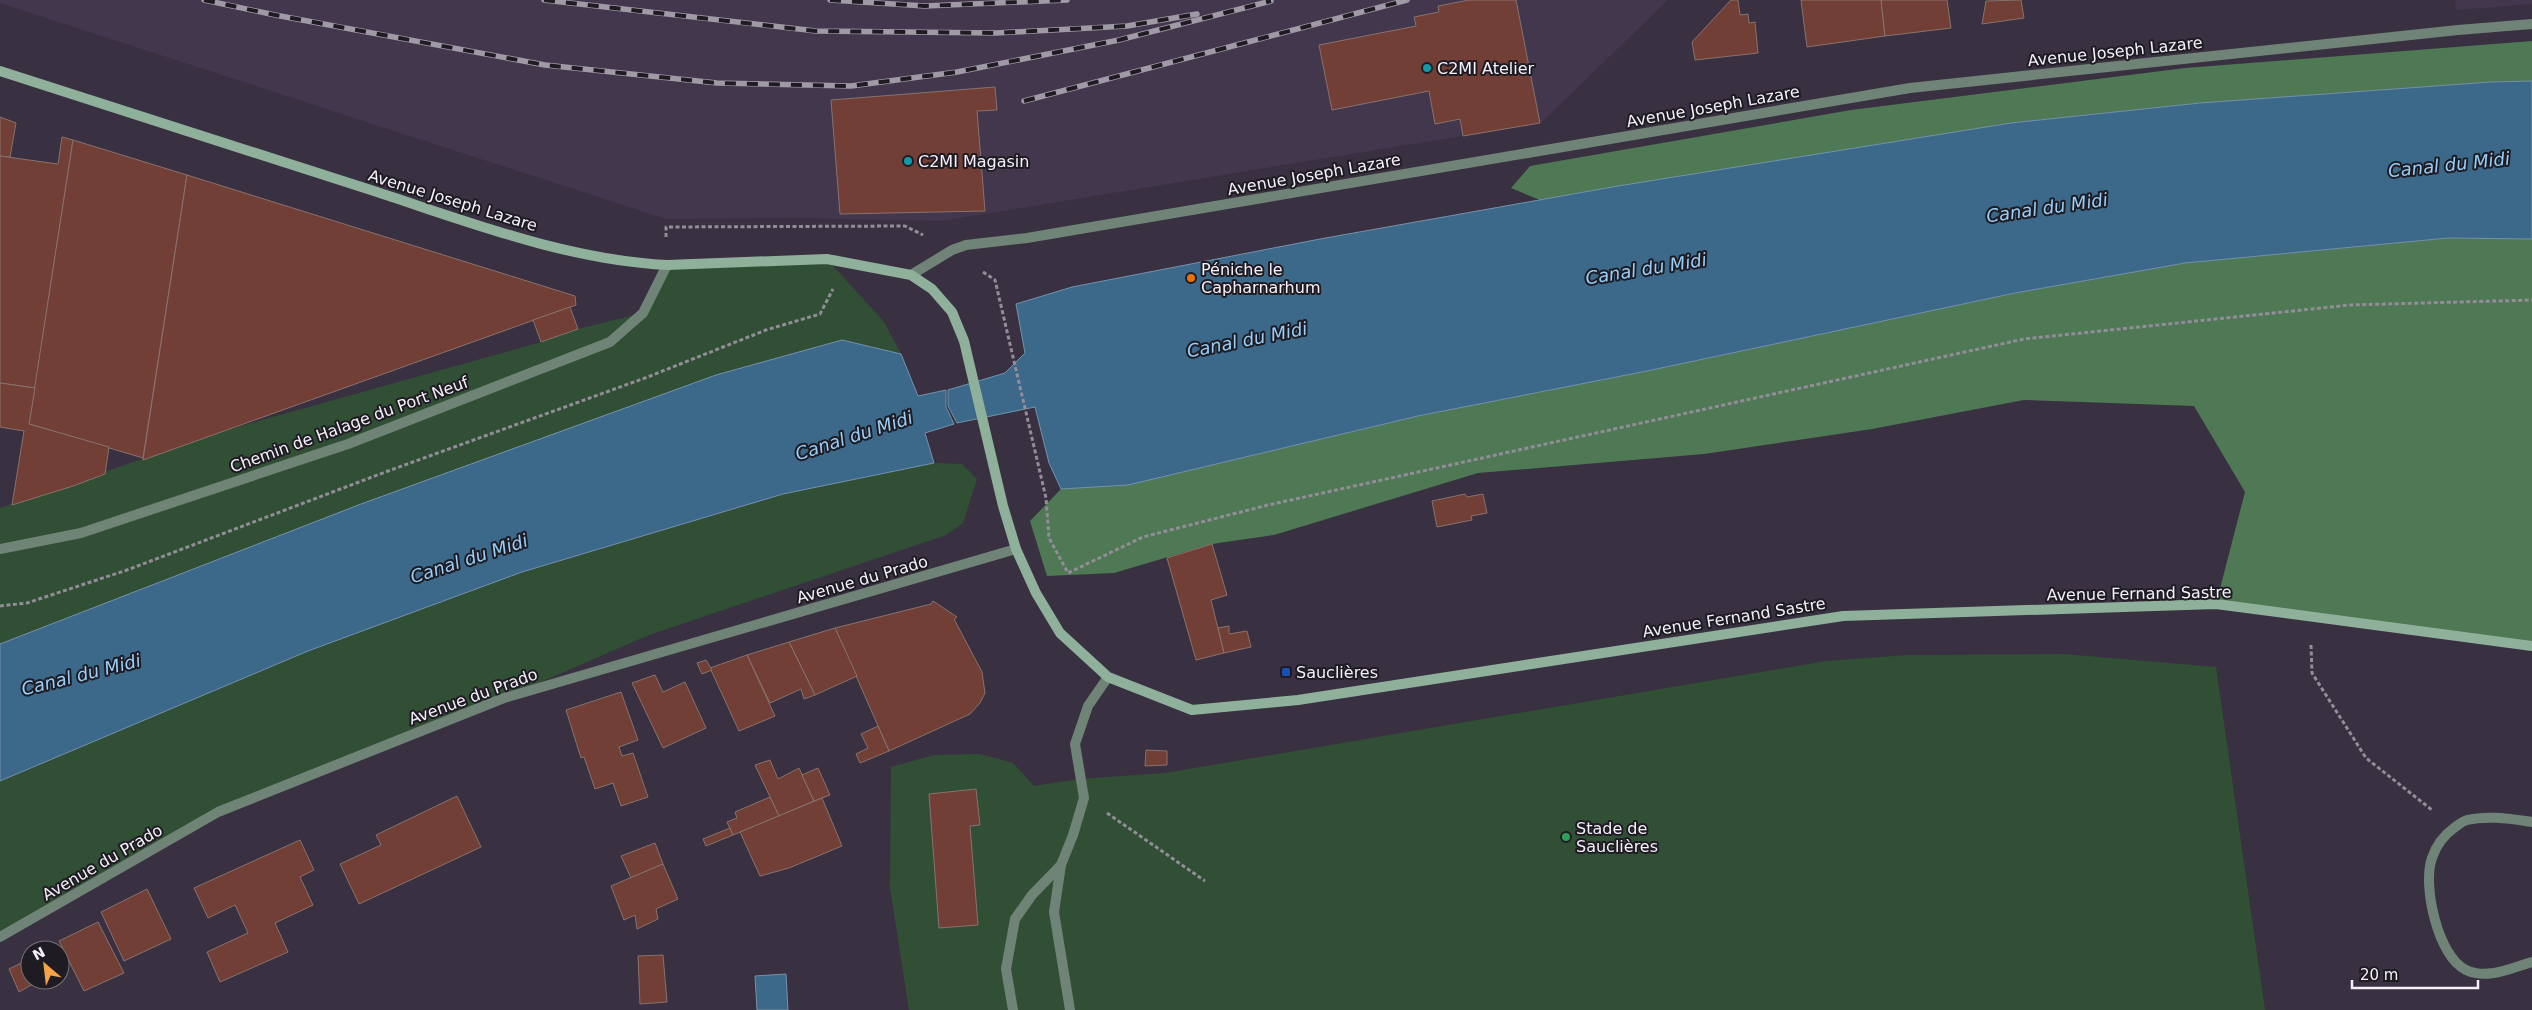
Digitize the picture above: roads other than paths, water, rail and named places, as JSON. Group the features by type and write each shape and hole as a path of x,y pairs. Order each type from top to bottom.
{"main road":[{"name":"Avenue Joseph Lazare","path":"0,71 477,225 566,250 642,264 667,265 827,259 911,275 932,289 952,312 964,341 1003,506"},
{"name":"Avenue Fernand Sastre","path":"1003,506 1016,550 1060,633 1108,678 1192,710 1290,702 1843,616 2216,604 2532,646"}],"street":[{"name":"Avenue Joseph Lazare","path":"911,275 952,250 966,245 1046,235 1910,88 2458,30 2532,24"},
{"name":"Chemin de Halage du Port Neuf","path":"0,549 81,533 348,444 610,342 643,313 667,265"},
{"name":"Avenue du Prado","path":"0,937 218,812 504,698 1016,550"},
{"path":"1070,1010 1054,912 1061,865 1073,835 1084,798 1075,744 1088,706 1108,678"},
{"path":"2532,822 2502,818 2466,820 2444,835 2431,859 2429,884 2433,916 2443,946 2464,969 2487,975 2532,962"},
{"path":"1013,1010 1006,969 1014,919 1032,895 1061,865"}],"water":[{"name":"Canal du Midi","path":"2532,81 2532,239 2448,238 2185,263 2015,293 1647,371 1418,416 1128,485 1061,489 1049,463 1035,407 957,423 948,406 948,390 1005,373 1025,353 1016,304 1072,287 1320,239 1618,186 2011,123 2200,103 2491,82"},
{"name":"Canal du Midi","path":"842,340 901,354 918,396 946,390 946,407 954,424 925,433 934,463 783,494 522,572 308,651 0,781 0,644 361,504 716,375"},
{"path":"786,974 788,1010 757,1010 755,976"}],"railway":[{"path":"204,0 545,65 717,83 851,86 957,72 1119,40 1271,1"},
{"path":"544,0 816,31 996,33 1127,26 1197,14"},
{"path":"830,0 925,6 1067,0"},
{"path":"1024,101 1407,0"}],"place":[{"name":"C2MI Atelier","path":"1427,68"},
{"name":"C2MI Magasin","path":"908,161"},
{"name":"Péniche le Capharnarhum","path":"1191,278"},
{"name":"Sauclières","path":"1286,672"},
{"name":"Stade de Sauclières","path":"1566,837"}]}
